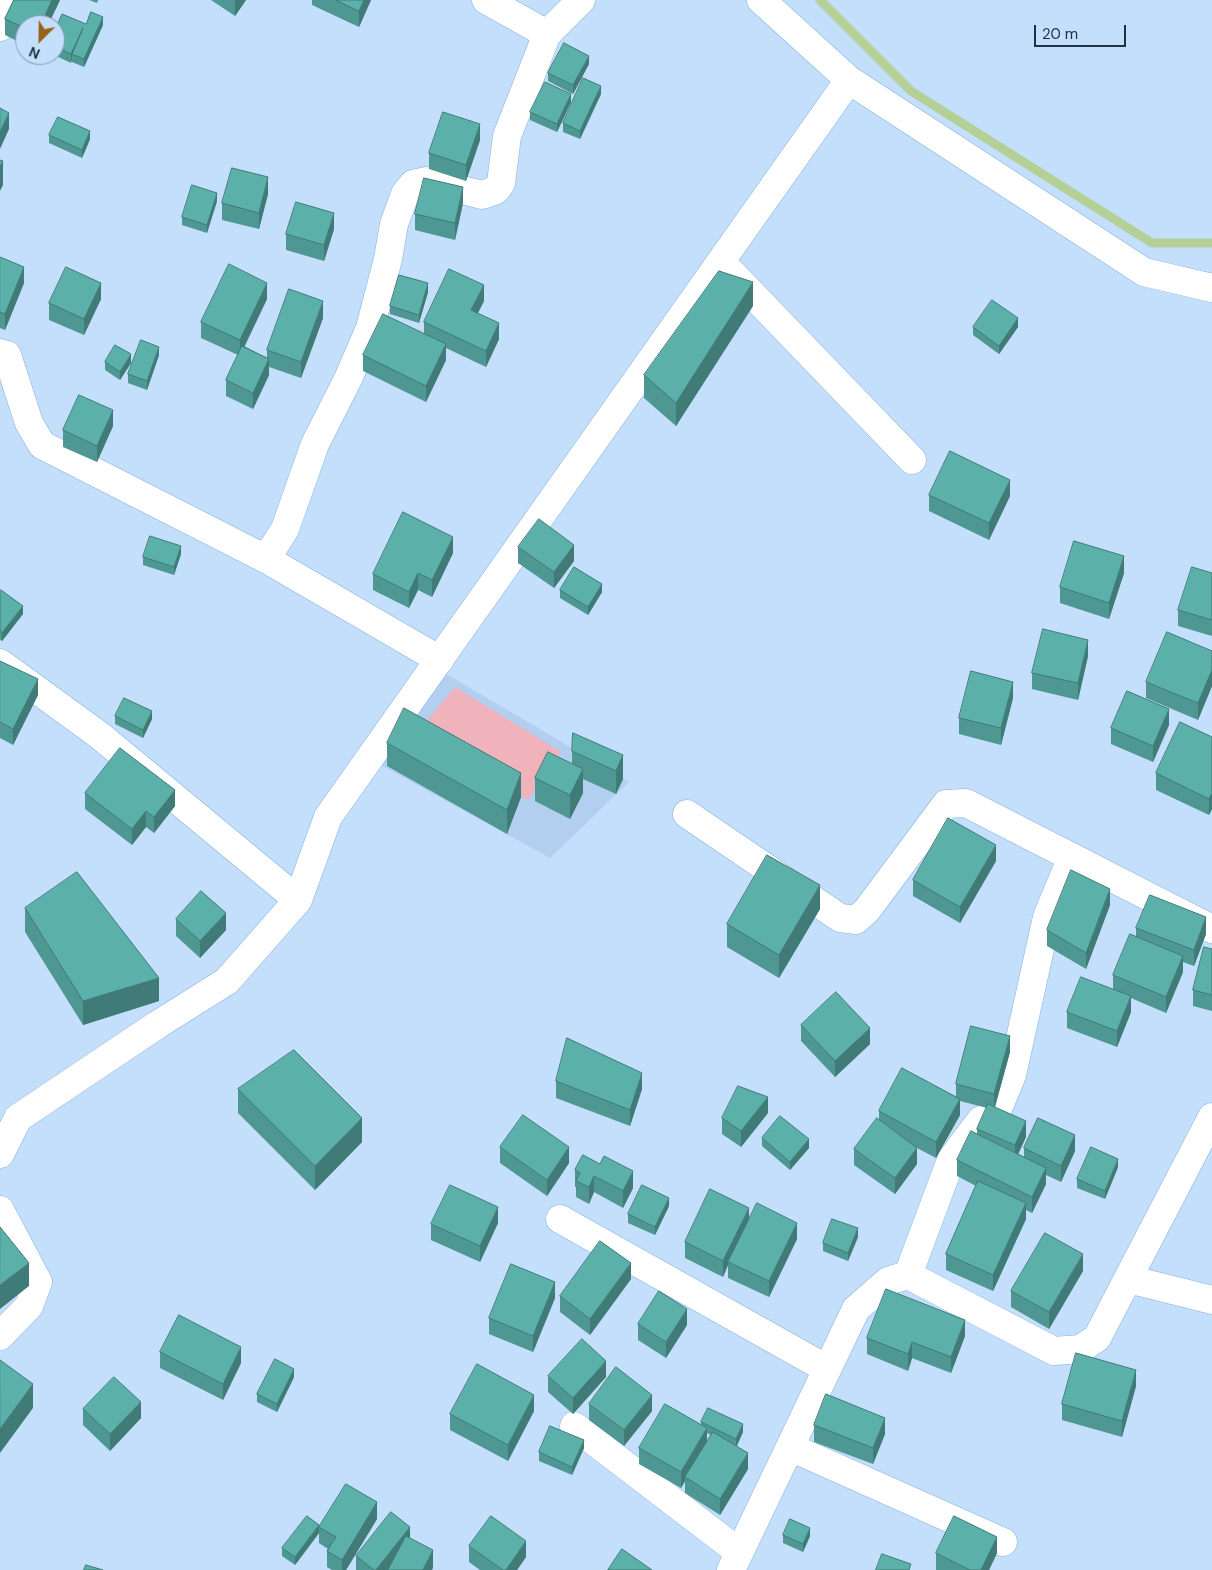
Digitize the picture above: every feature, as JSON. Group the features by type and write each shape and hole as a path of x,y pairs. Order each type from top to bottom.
{"street":[{"path":"0,26 15,0"},
{"path":"486,0 547,34"},
{"path":"266,559 285,529 315,444 348,379 370,328 388,259 394,224 405,194 413,184 427,181 482,195 496,190 501,183 507,136 547,34 581,0"},
{"path":"761,0 849,80 1144,272 1212,288"},
{"path":"0,1154 18,1118 157,1025 227,981 298,900 328,818 849,80"},
{"path":"720,262 912,460"},
{"path":"0,353 7,356 29,423 42,444 266,559 440,660"},
{"path":"0,663 99,735 298,900"},
{"path":"687,814 840,918 856,920 867,910 946,804 966,803 1212,929"},
{"path":"908,1275 952,1160 981,1120 995,1116 1012,1075 1047,917 1072,857"},
{"path":"574,1426 735,1561 856,1309 888,1281 908,1275 1054,1351 1080,1349 1097,1338 1212,1117"},
{"path":"0,1210 38,1282 30,1306 0,1336"},
{"path":"560,1219 827,1369"},
{"path":"1128,1279 1212,1300"},
{"path":"790,1447 1003,1542"}],"shaded area":[{"path":"445,673 629,782 550,858 379,764"},
{"path":"455,687 561,752 528,800 415,735"}],"building":[{"path":"14,0 52,0 45,15 15,15 15,24 5,19"},
{"path":"336,0 364,0 359,11"},
{"path":"91,12 103,17 84,59 72,54 83,28 71,54 65,51 65,15 86,24"},
{"path":"564,43 589,56 573,85 548,73"},
{"path":"583,78 601,86 580,131 563,123"},
{"path":"545,82 571,94 557,124 530,112"},
{"path":"0,108 9,113 0,132"},
{"path":"443,112 480,124 466,165 429,153"},
{"path":"58,117 90,131 82,150 49,135"},
{"path":"232,168 268,177 259,213 222,203"},
{"path":"424,178 463,187 455,223 415,214"},
{"path":"192,185 217,193 207,225 182,217"},
{"path":"296,202 334,213 324,245 286,234"},
{"path":"0,257 24,267 5,314 0,312"},
{"path":"229,264 267,283 240,340 201,322"},
{"path":"66,267 101,283 84,319 49,303"},
{"path":"449,269 484,285 471,310 499,323 486,351 424,322"},
{"path":"719,271 753,282 676,403 644,375"},
{"path":"399,275 428,283 419,315 390,306"},
{"path":"289,289 323,301 301,362 267,350"},
{"path":"992,300 1018,318 999,346 973,327"},
{"path":"383,314 446,344 426,386 363,355"},
{"path":"141,340 159,347 147,381 128,374"},
{"path":"115,345 131,354 120,372 105,362"},
{"path":"242,346 269,359 253,393 226,380"},
{"path":"79,395 113,410 97,446 63,430"},
{"path":"950,451 1010,480 989,523 929,495"},
{"path":"403,512 453,537 432,580 418,573 409,592 373,574"},
{"path":"539,519 574,545 554,572 518,547"},
{"path":"150,536 181,546 174,567 143,557"},
{"path":"1074,541 1124,556 1109,603 1060,587"},
{"path":"574,567 602,584 588,607 560,590"},
{"path":"1192,567 1212,573 1212,620 1178,610"},
{"path":"1,590 23,606 2,633 0,631"},
{"path":"1043,629 1088,640 1078,683 1032,673"},
{"path":"1167,632 1212,651 1212,670 1198,703 1146,682"},
{"path":"0,661 38,679 13,729 0,722"},
{"path":"971,671 1013,682 1001,728 959,718"},
{"path":"1127,691 1169,709 1153,746 1111,728"},
{"path":"124,698 152,711 143,730 115,716"},
{"path":"404,708 521,773 507,810 387,743"},
{"path":"1180,722 1212,737 1212,793 1209,799 1156,773"},
{"path":"573,733 623,755 616,771 572,751"},
{"path":"120,748 175,790 154,817 146,811 132,829 85,793"},
{"path":"548,752 583,769 570,795 535,778"},
{"path":"948,818 996,845 960,907 913,880"},
{"path":"767,855 820,885 779,955 727,924"},
{"path":"1071,870 1110,889 1086,953 1047,930"},
{"path":"77,872 159,978 83,1001 25,908"},
{"path":"201,891 226,913 200,941 176,919"},
{"path":"1150,895 1206,917 1194,950 1136,928"},
{"path":"1130,934 1183,956 1166,997 1113,975"},
{"path":"1204,947 1212,949 1212,995 1193,990"},
{"path":"1081,977 1131,996 1117,1031 1067,1012"},
{"path":"836,992 870,1028 835,1061 801,1025"},
{"path":"971,1026 1010,1036 994,1094 956,1084"},
{"path":"567,1038 642,1073 630,1110 556,1081"},
{"path":"294,1050 362,1118 315,1166 238,1089"},
{"path":"902,1068 960,1099 936,1142 879,1111"},
{"path":"738,1086 768,1097 741,1131 722,1118"},
{"path":"988,1104 1026,1121 1015,1145 977,1129"},
{"path":"523,1115 569,1147 547,1180 500,1147"},
{"path":"780,1116 809,1139 790,1162 762,1138"},
{"path":"877,1118 917,1148 895,1178 854,1149"},
{"path":"1038,1118 1075,1135 1061,1166 1024,1148"},
{"path":"971,1131 1046,1168 1032,1197 957,1160"},
{"path":"1091,1147 1118,1159 1105,1191 1077,1179"},
{"path":"583,1155 600,1164 604,1156 633,1171 623,1191 594,1176 589,1187 576,1181 580,1173 575,1170"},
{"path":"978,1181 1026,1203 993,1275 946,1254"},
{"path":"450,1185 498,1207 480,1246 431,1224"},
{"path":"642,1185 669,1198 655,1227 628,1214"},
{"path":"710,1189 749,1208 723,1261 685,1242"},
{"path":"757,1203 797,1223 769,1281 728,1262"},
{"path":"832,1219 858,1228 848,1253 823,1243"},
{"path":"0,1227 29,1263 0,1285"},
{"path":"1045,1233 1083,1254 1049,1312 1011,1291"},
{"path":"600,1241 631,1263 590,1319 560,1296"},
{"path":"511,1264 555,1282 533,1336 489,1318"},
{"path":"886,1289 965,1320 951,1357 912,1342 908,1354 867,1338"},
{"path":"659,1291 687,1309 666,1342 638,1324"},
{"path":"179,1315 241,1347 223,1384 160,1352"},
{"path":"582,1339 606,1361 573,1398 548,1376"},
{"path":"1076,1353 1136,1370 1122,1421 1062,1404"},
{"path":"275,1359 294,1369 277,1404 257,1394"},
{"path":"0,1360 33,1384 0,1429"},
{"path":"477,1364 534,1395 508,1445 450,1414"},
{"path":"616,1367 652,1395 624,1430 589,1404"},
{"path":"114,1377 141,1402 110,1434 83,1409"},
{"path":"826,1394 885,1418 873,1448 814,1425"},
{"path":"665,1404 707,1428 681,1472 639,1448"},
{"path":"708,1408 743,1424 736,1439 701,1422"},
{"path":"550,1426 584,1440 572,1467 539,1452"},
{"path":"713,1432 748,1453 720,1499 685,1477"},
{"path":"346,1484 377,1502 342,1560 327,1551 336,1537 319,1527"},
{"path":"391,1512 410,1527 376,1570 374,1570 356,1556"},
{"path":"307,1516 319,1525 295,1557 282,1548"},
{"path":"491,1516 526,1541 506,1570 503,1570 469,1546"},
{"path":"954,1516 997,1537 981,1570 970,1570 936,1553"},
{"path":"790,1519 810,1528 803,1544 783,1535"},
{"path":"406,1536 433,1550 423,1570 388,1570"},
{"path":"622,1549 652,1570 608,1570"},
{"path":"882,1554 911,1564 909,1570 876,1570"},
{"path":"86,1565 103,1570 84,1570"}],"waterway":[{"path":"820,0 911,91 1152,243 1212,243"}]}
